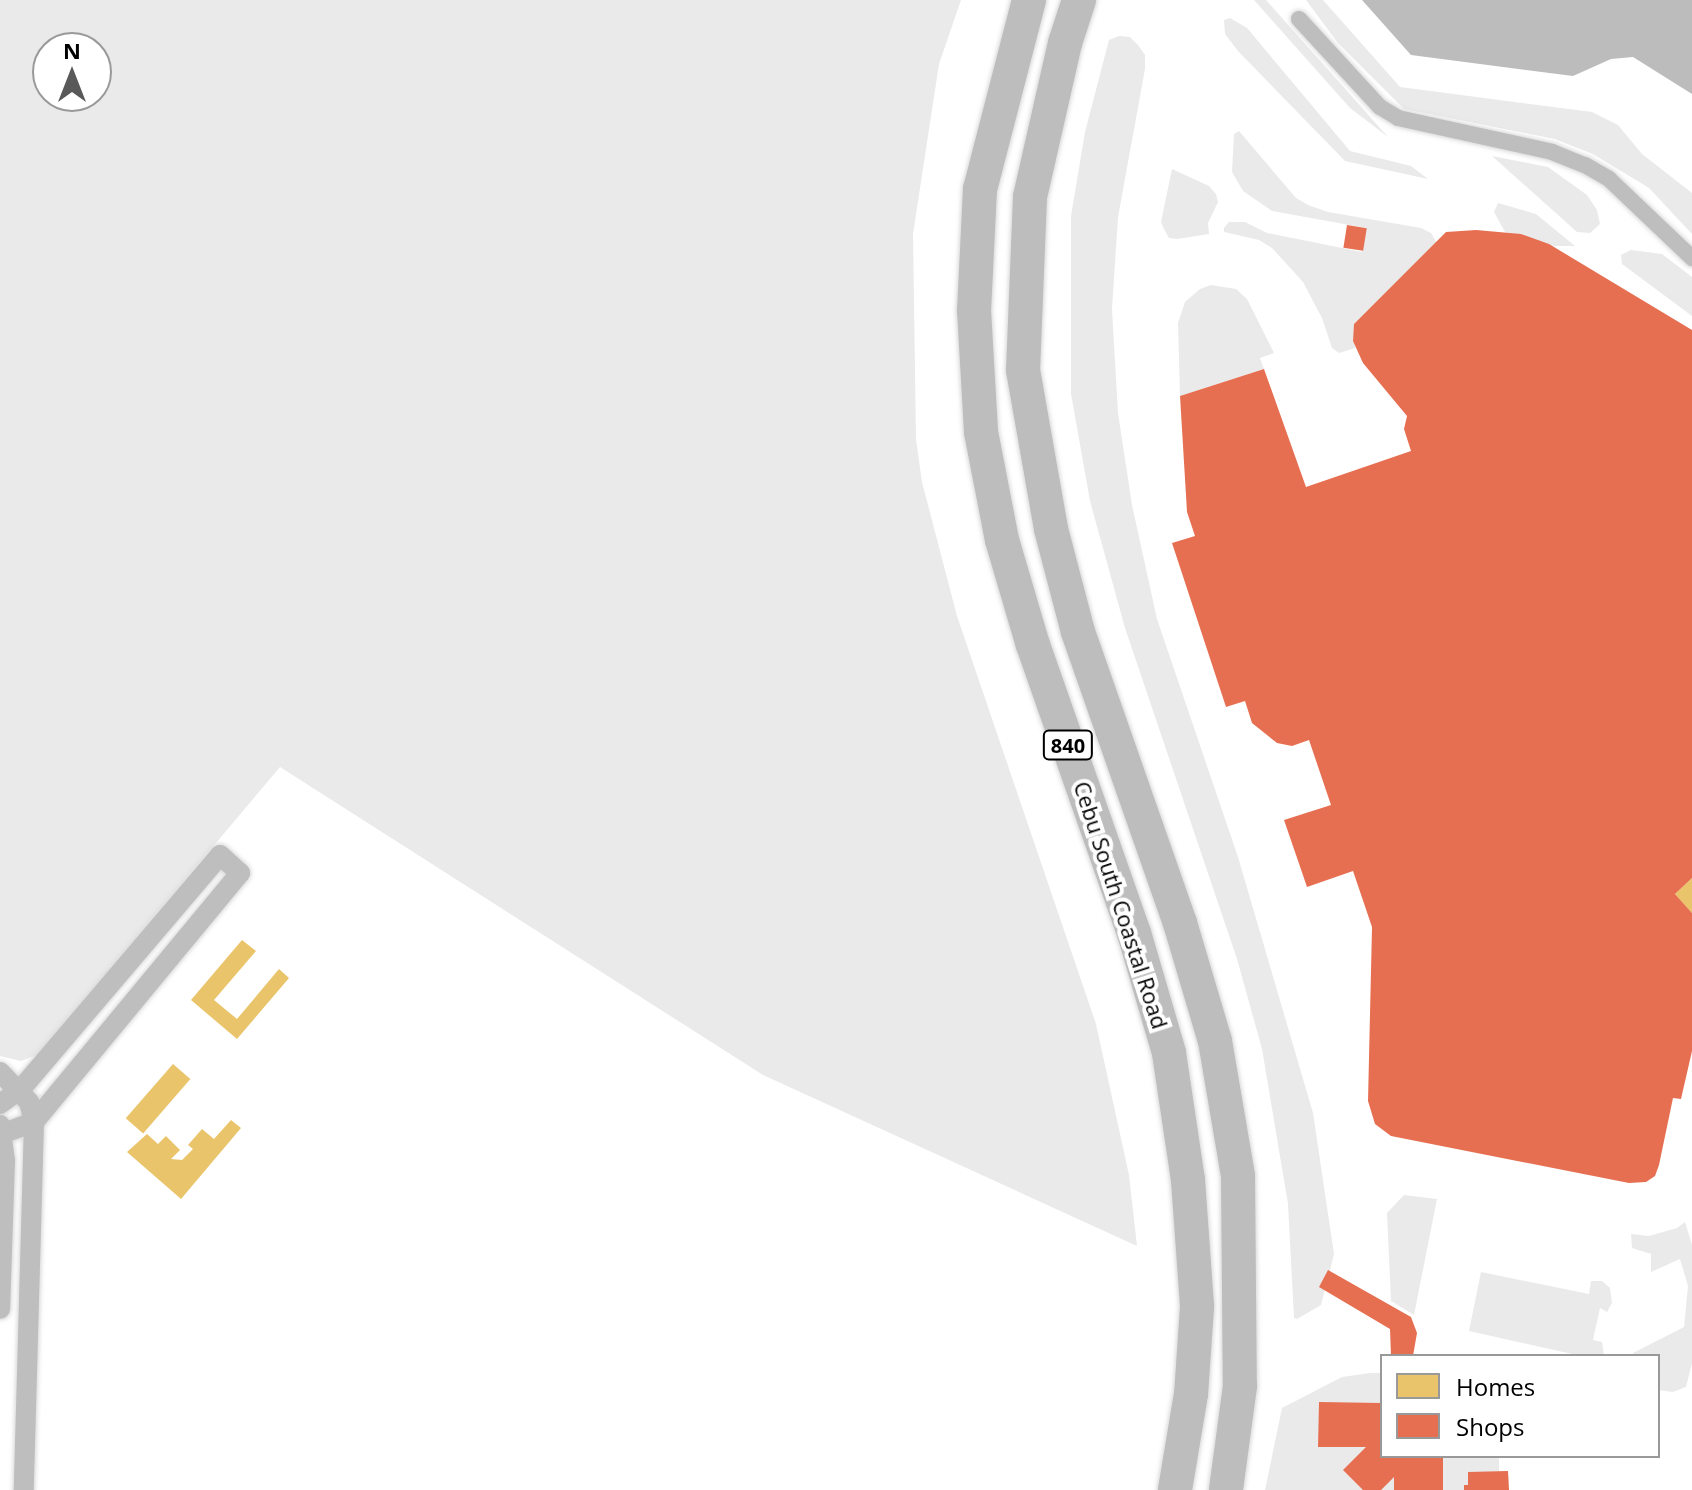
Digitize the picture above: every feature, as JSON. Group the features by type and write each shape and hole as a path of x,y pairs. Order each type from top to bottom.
{"highway":[{"name":"Cebu South Coastal Road","path":"1029,0 980,189 974,310 981,432 1002,540 1033,645 1134,933 1169,1053 1188,1180 1197,1307 1191,1394 1175,1490"},
{"name":"840","path":"1079,0 1065,43 1030,197 1023,370 1051,529 1078,632 1180,923 1215,1041 1238,1176 1240,1386 1226,1490"}],"street":[{"path":"1299,19 1380,107 1398,118 1552,152 1585,165 1609,179 1692,258"},
{"path":"0,1104 21,1089 220,855 240,873 34,1122 2,1129 5,1161 0,1309"},
{"path":"0,1072 21,1089 29,1102 34,1122 24,1490"}],"shaded area":[{"path":"0,0 961,0 939,64 913,234 916,439 922,482 957,616 1096,1024 1129,1175 1137,1246 763,1075 280,767 37,1055 21,1061 0,1056"},
{"path":"1254,0 1266,0 1388,137 1350,108"},
{"path":"1306,0 1323,0 1400,87 1592,112 1618,125 1642,154 1692,193 1692,234 1649,188 1593,154 1555,139 1404,109 1338,43"},
{"path":"1362,0 1692,0 1692,94 1633,57 1611,59 1573,76 1411,55"},
{"path":"1230,18 1247,28 1350,151 1411,166 1428,179 1345,161 1238,51 1225,34 1224,20"},
{"path":"1119,36 1130,37 1138,45 1145,55 1145,69 1118,217 1112,309 1118,413 1132,505 1157,619 1238,857 1313,1113 1334,1254 1321,1305 1297,1319 1294,1318 1288,1204 1262,1049 1237,959 1125,628 1090,501 1071,394 1071,216 1085,132 1109,40"},
{"path":"1239,131 1296,198 1308,205 1328,212 1421,228 1431,233 1437,243 1354,324 1355,348 1339,353 1332,348 1322,318 1303,282 1272,248 1259,240 1224,232 1224,228 1229,222 1245,222 1267,233 1362,252 1366,228 1272,211 1243,191 1232,172 1234,134"},
{"path":"1492,156 1548,167 1587,195 1597,210 1600,224 1590,233 1577,232"},
{"path":"1172,169 1209,186 1216,194 1218,202 1208,223 1209,234 1169,238 1161,222"},
{"path":"1498,203 1536,214 1575,246 1551,246 1505,232 1494,212"},
{"path":"1631,250 1662,254 1692,277 1692,316 1622,264 1621,255"},
{"path":"1211,285 1236,289 1247,299 1274,353 1260,358 1264,369 1180,396 1178,323 1185,302 1200,289"},
{"path":"1404,1195 1437,1199 1414,1315 1391,1301 1387,1213"},
{"path":"1685,1222 1692,1245 1692,1363 1686,1387 1673,1392 1660,1390 1660,1354 1633,1353 1684,1327 1688,1286 1680,1259 1651,1272 1651,1254 1632,1248 1631,1234 1649,1236 1677,1228"},
{"path":"1481,1272 1589,1294 1591,1281 1602,1281 1610,1288 1612,1303 1607,1312 1600,1308 1593,1340 1602,1342 1604,1354 1572,1354 1469,1331"},
{"path":"1380,1373 1380,1458 1499,1458 1499,1471 1508,1471 1509,1490 1265,1490 1282,1408 1342,1377"}],"building: Homes":[{"path":"1692,878 1692,913 1675,894"},
{"path":"242,940 256,951 214,1000 237,1019 279,969 289,978 237,1039 191,1000"},
{"path":"173,1064 190,1079 143,1133 126,1118"},
{"path":"231,1120 241,1128 181,1199 127,1152 147,1134 158,1144 166,1136 180,1150 171,1159 182,1160 193,1149 188,1145 202,1129 214,1139"}],"building: Shops":[{"path":"1347,225 1367,228 1363,251 1343,248"},
{"path":"1476,230 1521,234 1549,244 1692,330 1692,878 1675,894 1692,913 1692,1051 1681,1099 1673,1098 1659,1165 1655,1176 1646,1182 1629,1183 1391,1136 1375,1124 1368,1101 1372,927 1353,871 1307,887 1284,820 1331,805 1309,740 1292,746 1277,743 1252,723 1245,701 1226,707 1172,543 1195,536 1187,512 1180,396 1264,369 1306,487 1411,451 1404,429 1407,416 1363,363 1353,341 1354,324 1446,232"},
{"path":"1328,1270 1411,1317 1417,1333 1413,1354 1391,1354 1390,1329 1319,1287"},
{"path":"1319,1402 1380,1403 1380,1458 1443,1458 1443,1490 1394,1490 1394,1477 1381,1490 1363,1490 1343,1470 1366,1447 1318,1447"},
{"path":"1508,1471 1509,1490 1464,1490 1464,1485 1468,1485 1468,1472"}]}
